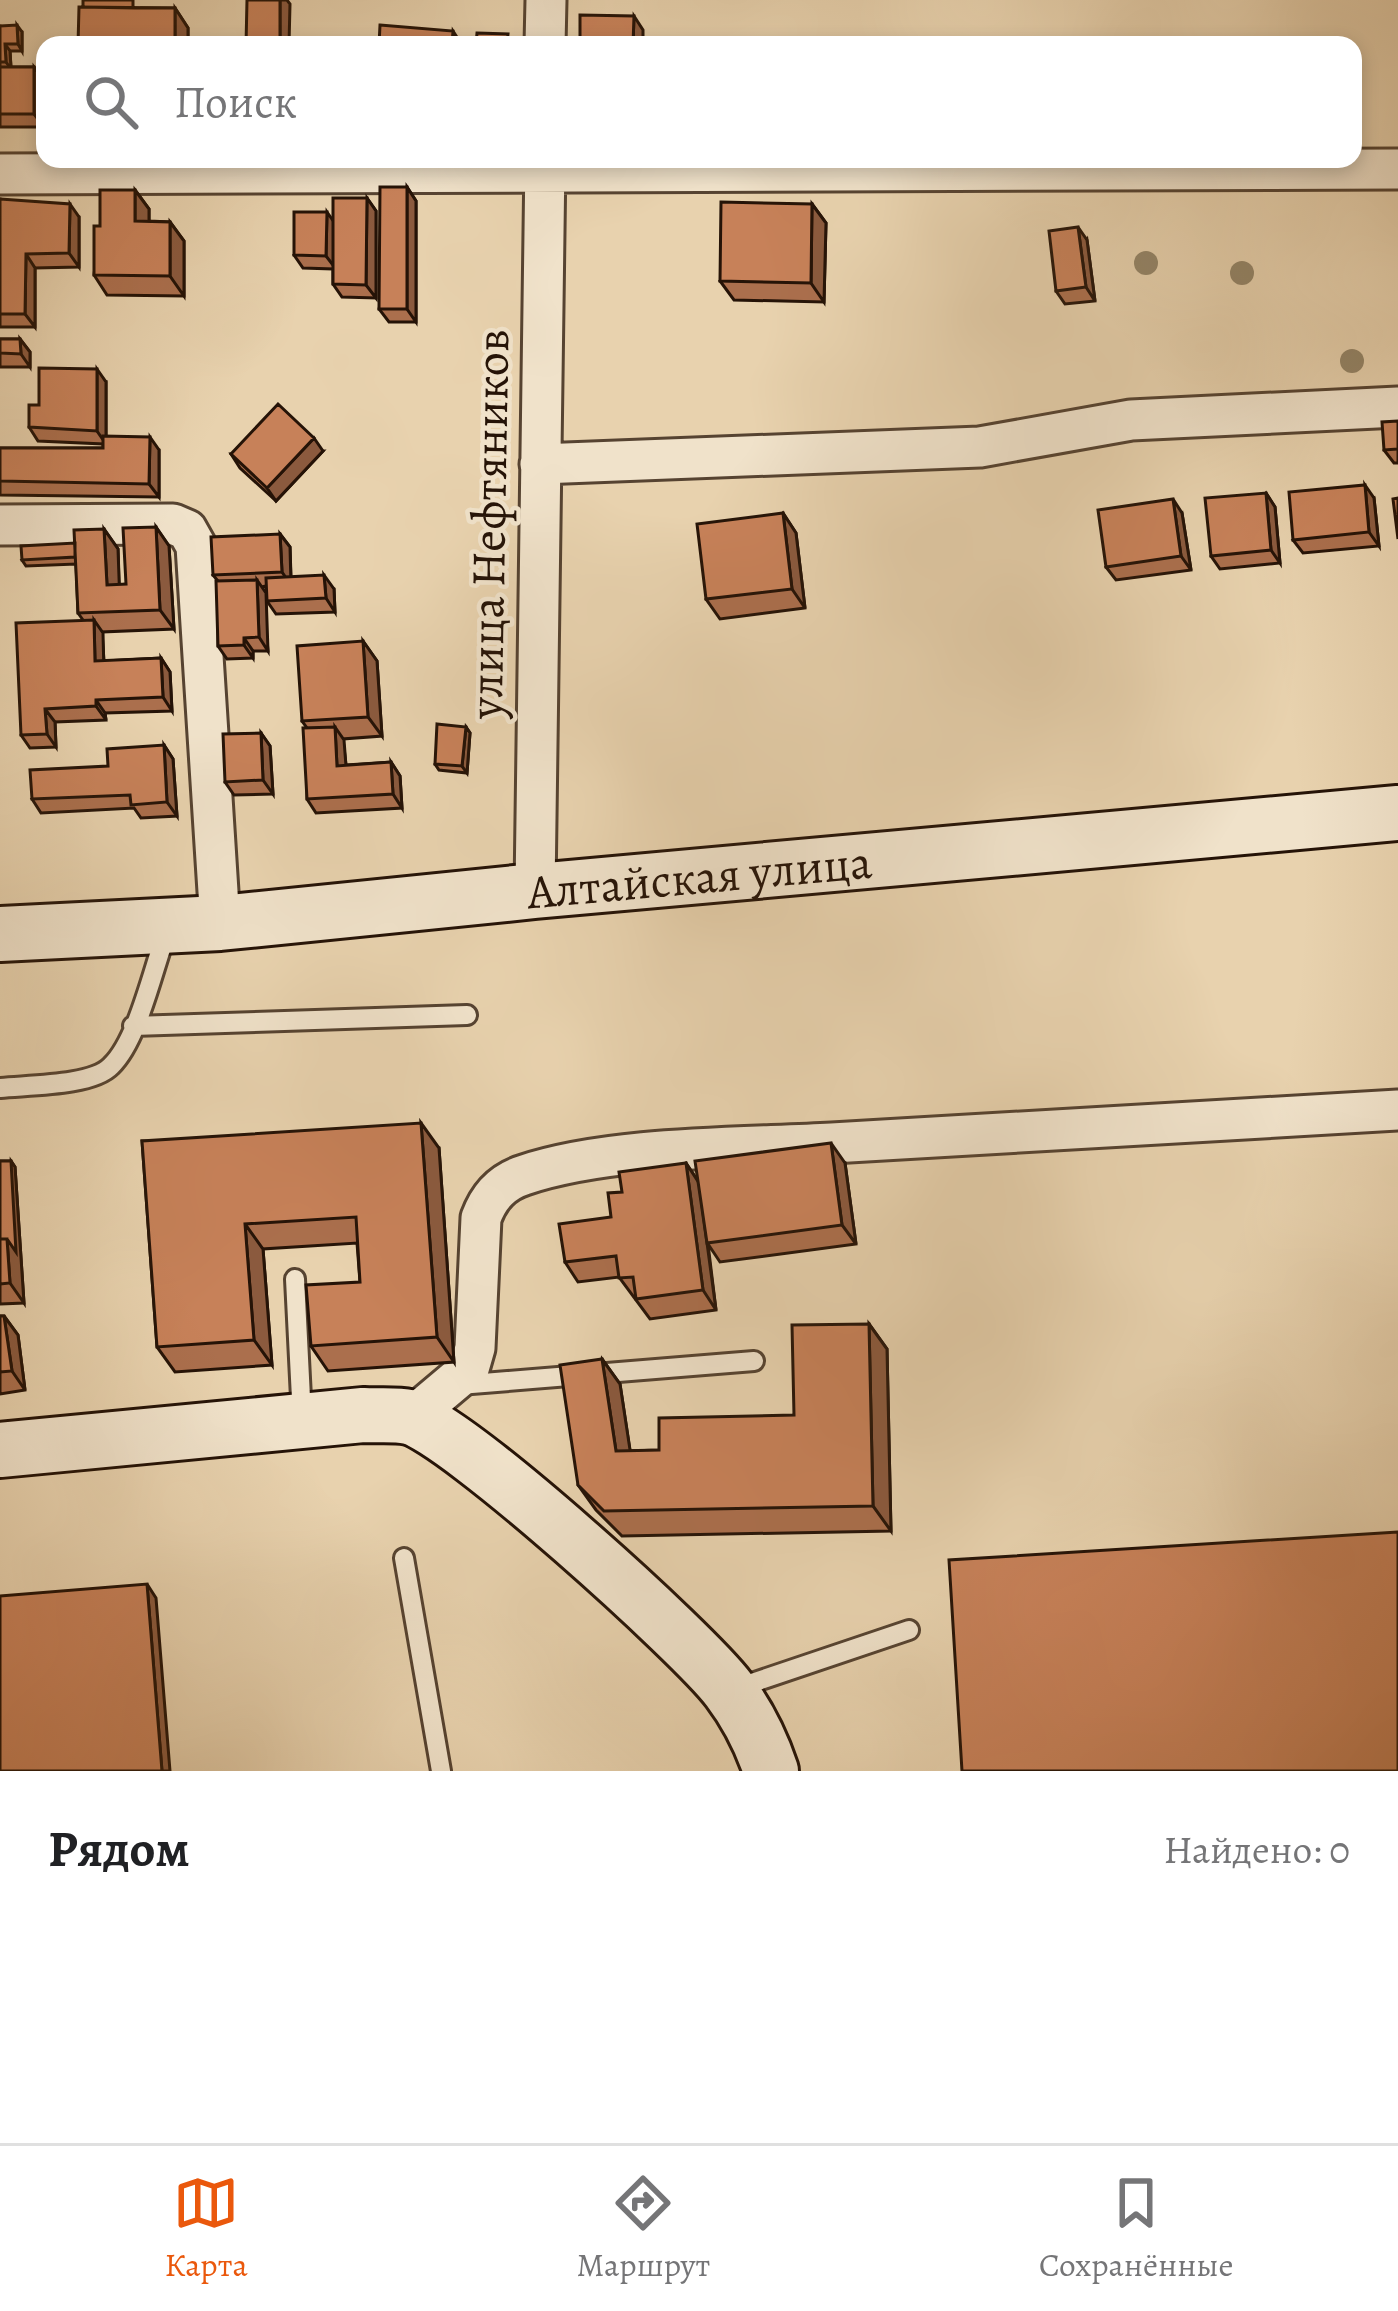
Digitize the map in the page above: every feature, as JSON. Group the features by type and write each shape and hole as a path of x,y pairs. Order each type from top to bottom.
{"main road":[{"name":"Алтайская улица","path":"0,934 194,925 1398,813"},
{"path":"0,1450 363,1415 433,1401 459,1444 693,1647 729,1690 760,1739 771,1771"}],"street":[{"path":"545,36 546,0"},
{"path":"0,174 363,168"},
{"name":"улица Нефтяников","path":"535,891 544,168"},
{"path":"1184,168 1398,169"},
{"path":"540,464 980,447 1131,420 1398,406"},
{"path":"0,525 173,524 188,530 196,546 194,925"},
{"path":"433,1401 469,1369 475,1348 481,1218 487,1202 501,1185 522,1175 582,1161 713,1150 1398,1110"}],"lane":[{"path":"0,1088 77,1080 110,1069 194,925"},
{"path":"133,1026 467,1015"},
{"path":"295,1280 303,1421"},
{"path":"433,1401 754,1361"},
{"path":"404,1558 441,1771"},
{"path":"729,1690 909,1630"}],"building":[{"path":"83,0 133,0 133,8 83,7"},
{"path":"247,0 280,0 280,36 246,36"},
{"path":"79,7 175,8 175,36 78,36"},
{"path":"580,15 634,16 633,36 580,36"},
{"path":"17,25 18,44 5,44 6,62 0,62 0,26"},
{"path":"380,25 453,31 453,36 379,36"},
{"path":"0,67 34,67 34,114 0,114"},
{"path":"380,187 407,187 407,309 379,309"},
{"path":"100,190 135,190 135,221 170,222 170,276 94,275"},
{"path":"333,198 367,198 366,285 333,284"},
{"path":"0,199 70,204 69,253 26,254 25,314 0,314"},
{"path":"721,202 812,204 811,283 720,281"},
{"path":"294,212 327,212 326,256 294,255"},
{"path":"1078,227 1086,287 1056,291 1049,231"},
{"path":"0,339 20,339 21,354 0,353"},
{"path":"39,368 97,369 97,431 29,427 29,405 39,405"},
{"path":"278,404 314,438 267,488 231,454"},
{"path":"1398,421 1398,449 1384,450 1382,422"},
{"path":"103,436 150,437 149,484 0,481 0,448 103,448"},
{"path":"1365,485 1369,532 1293,540 1289,492"},
{"path":"1266,493 1271,550 1211,556 1205,498"},
{"path":"1398,498 1398,539 1393,499"},
{"path":"1173,499 1181,556 1106,567 1098,510"},
{"path":"783,513 792,589 706,599 697,524"},
{"path":"156,527 160,610 78,613 74,530 104,529 107,585 126,584 123,528"},
{"path":"280,534 282,572 213,575 211,537"},
{"path":"75,543 75,557 22,560 21,546"},
{"path":"324,575 326,598 267,601 266,578"},
{"path":"257,580 259,637 244,638 244,645 218,646 216,581"},
{"path":"94,620 95,661 161,658 163,697 96,700 96,706 45,709 47,734 21,735 16,623"},
{"path":"363,641 368,717 302,721 297,646"},
{"path":"437,724 466,727 462,766 435,764"},
{"path":"335,727 337,766 391,762 393,794 307,799 303,728"},
{"path":"261,733 263,780 225,782 223,734"},
{"path":"164,745 167,802 131,805 130,795 32,799 30,770 108,766 107,749"},
{"path":"421,1123 437,1337 311,1346 306,1285 360,1282 356,1217 245,1224 254,1340 157,1347 142,1141"},
{"path":"831,1143 842,1225 707,1243 695,1161"},
{"path":"0,1161 11,1161 16,1252 7,1239 0,1239"},
{"path":"686,1163 703,1290 636,1299 633,1277 619,1278 616,1256 565,1262 559,1224 611,1217 608,1193 622,1192 619,1172"},
{"path":"0,1239 7,1239 10,1283 0,1284"},
{"path":"0,1316 4,1316 12,1371 0,1372"},
{"path":"869,1324 873,1506 604,1511 578,1485 560,1365 602,1359 616,1451 659,1450 659,1418 794,1415 792,1325"},
{"path":"1398,1532 1398,1771 962,1771 949,1560"},
{"path":"147,1584 162,1771 0,1771 0,1596"}]}
